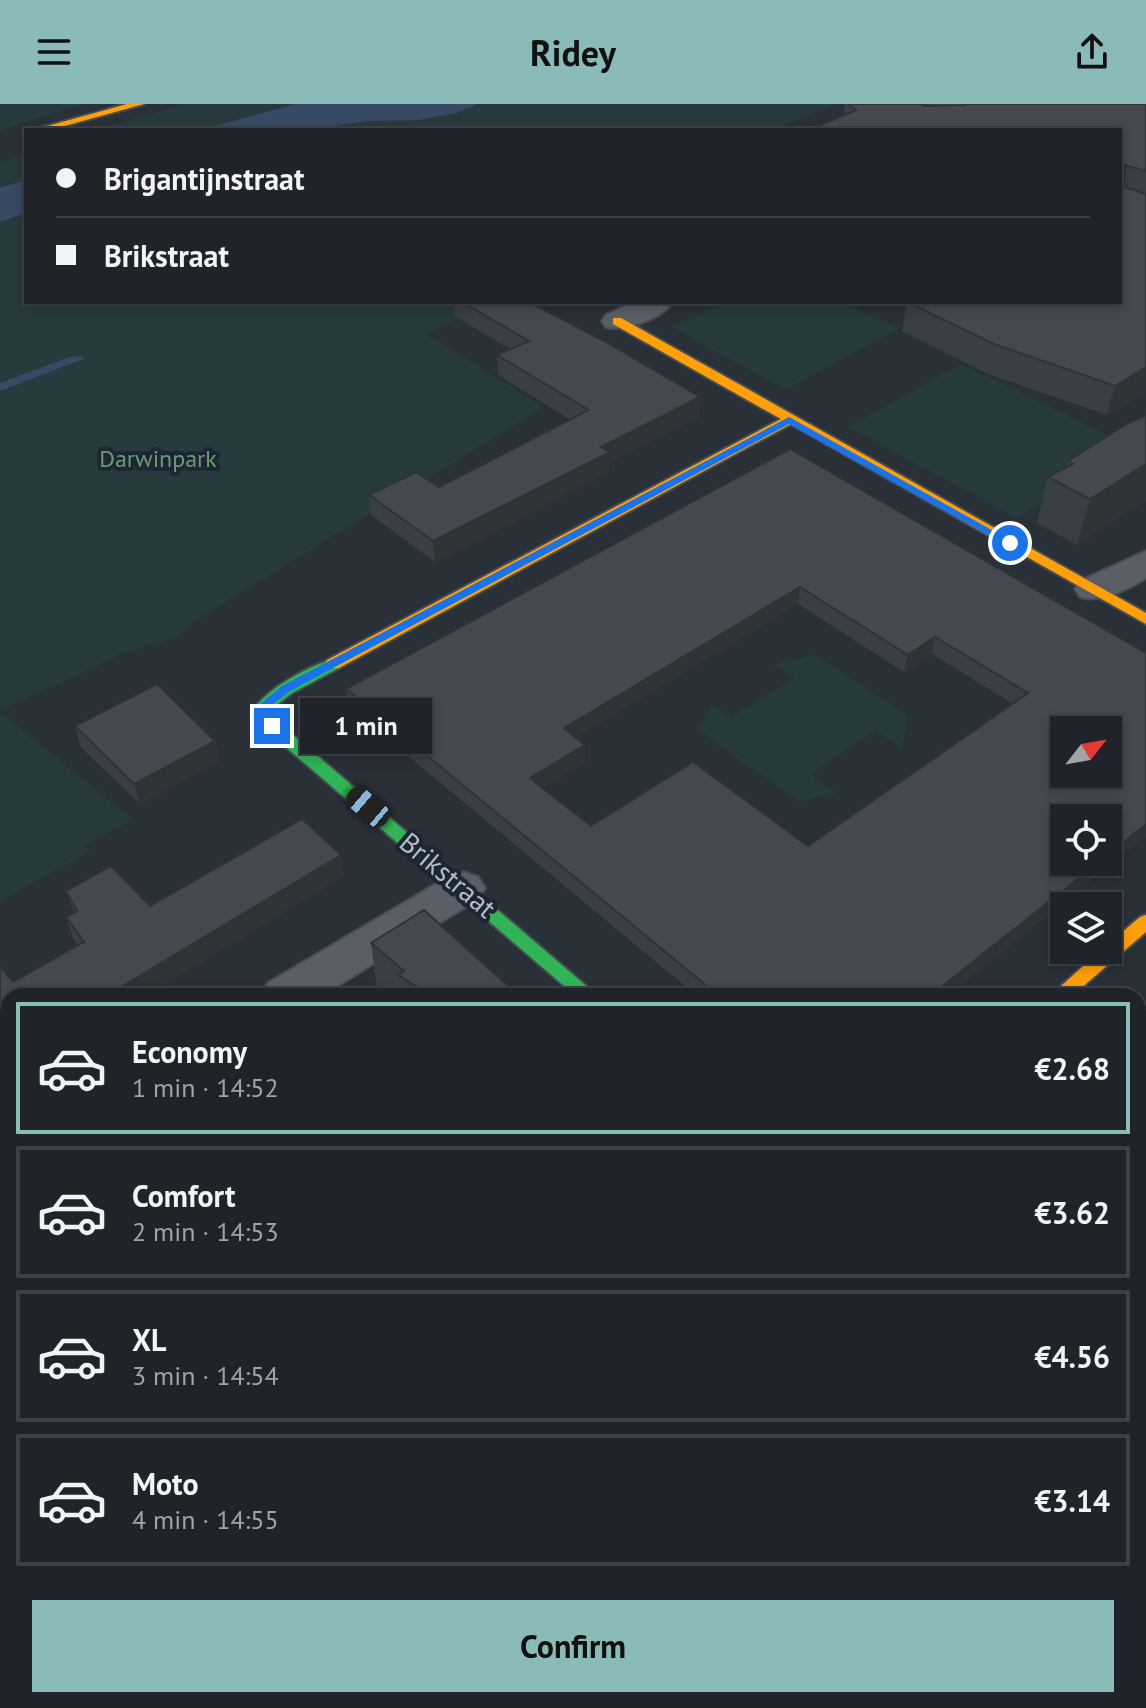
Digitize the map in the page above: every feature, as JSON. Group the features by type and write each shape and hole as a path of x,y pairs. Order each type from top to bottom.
{"street":[{"path":"46,128 134,105"},
{"path":"617,321 654,304"},
{"path":"617,321 1146,619"},
{"name":"Brikstraat","path":"580,988 272,726 265,705 286,689 789,420"},
{"path":"1093,589 1126,575 1146,562"},
{"path":"297,988 463,888"},
{"path":"1068,988 1146,922"}],"green space":[{"path":"0,104 84,104 0,130"},
{"path":"185,104 835,104 779,128 103,128"},
{"name":"Darwinpark","path":"24,154 24,304 494,304 426,334 544,407 194,621 179,637 123,653 0,711 0,163"},
{"path":"720,304 848,304 899,329 785,389 672,327"},
{"path":"962,364 1129,446 1017,518 848,427"},
{"path":"816,655 908,716 902,748 875,730 810,774 837,794 799,801 698,730 711,705 731,718 794,678 774,664"},
{"path":"0,712 133,820 85,845 90,851 0,901"}],"water":[{"path":"295,104 477,104 456,113 419,120 368,121 321,128 208,128"},
{"path":"24,181 24,214 0,222 0,188"},
{"path":"72,356 86,358 0,391 0,383"}],"building":[{"path":"847,104 1146,104 1146,171 1125,165 1124,187 1146,194 1146,367 1115,386 994,344 911,304 1122,304 1122,128 814,128 856,110"},
{"path":"465,304 533,304 700,397 601,447 610,452 433,541 369,495 416,472 439,487 589,410 497,355 529,341"},
{"path":"1146,416 1146,464 1090,499 1048,477 1073,464 1068,461 1130,422"},
{"path":"790,449 1146,653 1146,824 1122,844 1122,804 1050,804 1050,876 1081,876 1061,892 1050,892 1050,901 940,988 709,988 346,689","holes":["800,587 908,655 935,637 1028,693 808,846 693,762 591,826 530,778 585,745 564,728"]},
{"path":"157,684 215,741 134,784 75,726"},
{"path":"302,819 341,855 119,988 0,988 0,967 13,982 84,942 66,917 77,911 66,891 111,866 150,906"},
{"path":"424,910 510,988 419,988 398,975 404,971 371,943"}],"traffic: fast":[{"path":"333,664 286,689 265,705 272,726 580,988"}],"traffic: slow":[{"path":"46,128 139,104"},
{"path":"617,321 1146,619"},
{"path":"333,664 789,420"},
{"path":"1068,988 1146,922"}],"route":[{"path":"272,726 265,705 286,689 789,420 1010,543"}]}
